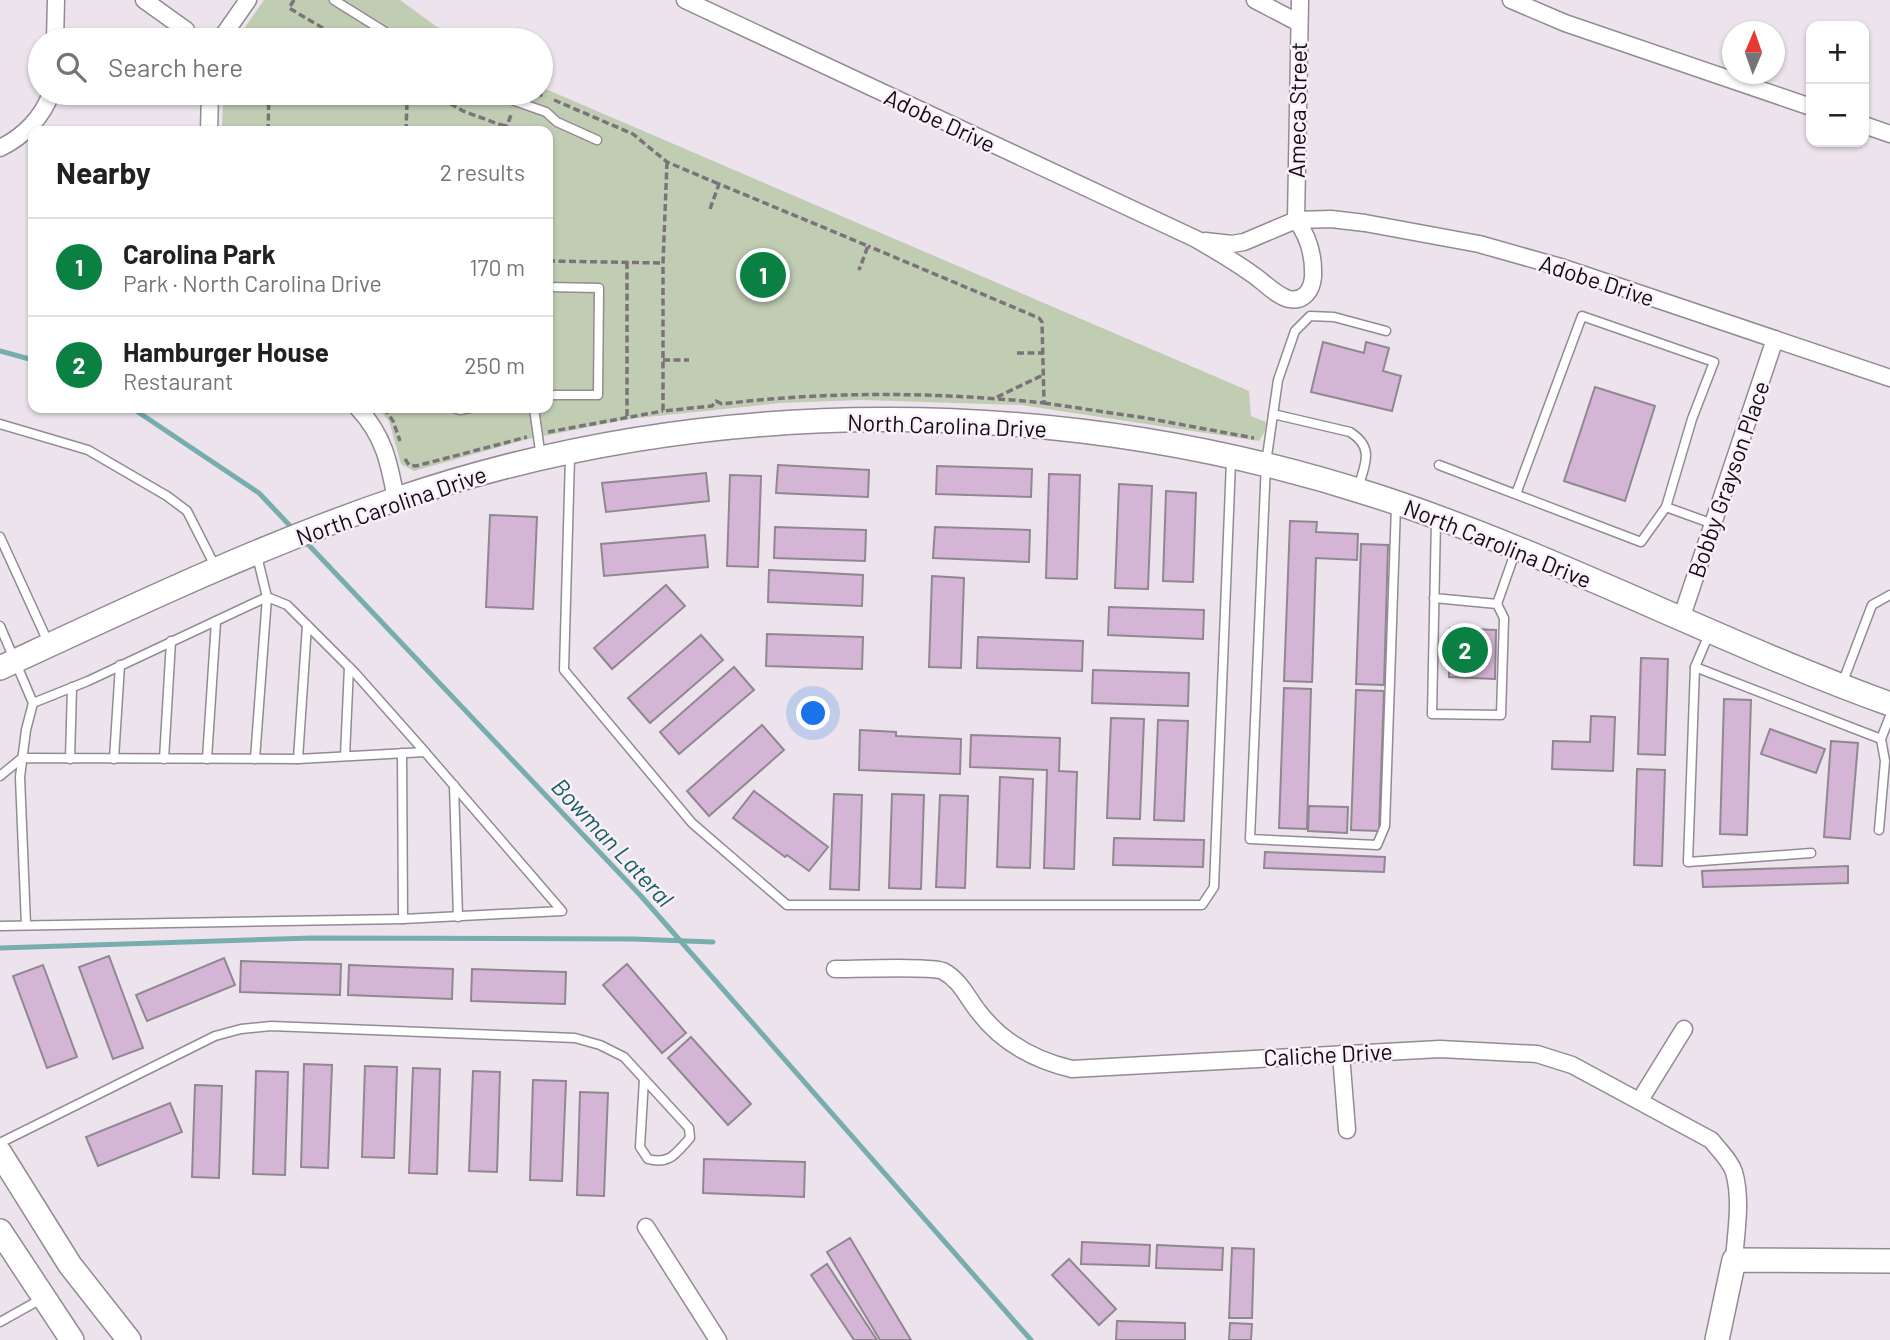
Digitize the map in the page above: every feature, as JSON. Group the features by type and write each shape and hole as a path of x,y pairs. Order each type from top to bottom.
{"main road":[{"name":"North Carolina Drive","path":"8,665 267,548 338,520 396,499 570,450 716,428 870,420 935,420 1094,433 1266,463 1357,490 1517,549 1841,686 1890,704"},
{"path":"0,1153 70,1265 129,1340"},
{"path":"0,1231 72,1340"},
{"path":"1717,1340 1734,1260 1890,1261"}],"street":[{"path":"55,28 56,0"},
{"path":"144,0 183,28"},
{"path":"228,28 248,0"},
{"name":"Adobe Drive","path":"685,0 1196,239 1252,273 1283,297 1297,299 1306,295 1311,288 1314,264 1310,246 1296,220"},
{"path":"1255,0 1299,23"},
{"name":"Ameca Street","path":"1296,220 1300,0"},
{"path":"1511,0 1565,23 1806,105"},
{"path":"30,126 45,105"},
{"path":"209,126 210,105"},
{"path":"0,148 28,127"},
{"path":"1869,127 1890,134"},
{"name":"Adobe Drive","path":"1196,239 1232,244 1244,242 1296,220 1331,219 1479,244 1564,268 1890,378"},
{"name":"Bobby Grayson Place","path":"1681,619 1774,340"},
{"path":"363,413 373,424 382,441 396,499"},
{"name":"Caliche Drive","path":"835,969 941,970 959,982 978,1012 997,1033 1013,1045 1053,1064 1072,1069 1440,1049 1537,1054 1572,1065 1711,1140 1733,1170 1737,1208 1734,1260"},
{"path":"1640,1100 1684,1029"},
{"path":"1341,1054 1347,1130"},
{"path":"646,1227 718,1340"}],"lane":[{"path":"334,0 379,28"},
{"path":"526,105 546,112 557,122 597,140"},
{"path":"553,287 599,288 598,395 553,395"},
{"path":"1386,331 1319,315 1310,316 1295,331 1278,380 1266,463 1250,839 1377,845 1385,826 1396,503"},
{"path":"1439,465 1516,494 1641,541 1666,507 1692,419 1714,362 1582,316 1516,494"},
{"path":"535,413 541,458"},
{"path":"1273,414 1350,432 1361,439 1367,453 1357,490"},
{"path":"0,424 88,450 167,495 187,511 218,570"},
{"path":"570,450 564,670 692,824 787,905 1202,905 1214,887 1231,456"},
{"path":"1666,507 1713,524"},
{"path":"1436,517 1432,714 1501,715 1504,618 1497,604 1517,549"},
{"path":"0,537 50,645"},
{"path":"255,759 267,597 267,548"},
{"path":"1841,686 1872,605 1890,595"},
{"path":"0,926 403,919 562,911 349,667 287,605 267,597 33,703"},
{"path":"1434,598 1497,604"},
{"path":"207,759 216,621"},
{"path":"298,759 307,625"},
{"path":"0,626 8,665 33,703 26,730 20,777 26,925"},
{"path":"1710,631 1695,667 1688,862 1811,853"},
{"path":"164,760 171,641"},
{"path":"114,759 120,665"},
{"path":"345,756 349,667"},
{"path":"1695,667 1881,739"},
{"path":"69,759 72,687"},
{"path":"1879,830 1885,761 1881,739 1890,716"},
{"path":"0,776 22,758 298,759 425,752"},
{"path":"402,753 403,919"},
{"path":"454,785 458,917"},
{"path":"0,1143 215,1036 241,1029 271,1026 575,1038 600,1045 624,1057 689,1128 690,1138 672,1157 660,1162 648,1159 640,1147 644,1079"},
{"path":"0,1322 44,1298"}],"path":[{"path":"294,0 289,8 323,28"},
{"path":"553,100 633,134 667,162 1035,314 1042,322 1044,403 995,398 859,395 780,397 722,404 716,401 712,406 663,411 663,263 667,162"},
{"path":"268,126 269,105"},
{"path":"406,126 407,105"},
{"path":"453,105 507,126 513,110"},
{"path":"710,209 719,184"},
{"path":"859,270 868,246"},
{"path":"553,261 663,263"},
{"path":"627,262 627,416"},
{"path":"1017,353 1043,354"},
{"path":"663,360 689,360"},
{"path":"995,398 1044,375"}],"green space":[{"path":"264,0 400,0 438,28 244,28"},
{"path":"553,92 1249,391 1251,416 1266,422 1265,431 1259,441 1021,405 862,400 780,403 629,419 524,440 414,471 401,464 389,421 382,413 553,413 553,126 222,126 223,105 553,105"}],"building":[{"path":"1323,342 1364,353 1366,342 1389,348 1383,371 1401,376 1392,411 1311,392"},
{"path":"1595,387 1655,406 1625,501 1564,481"},
{"path":"778,465 869,470 868,497 776,493"},
{"path":"937,466 1032,469 1031,497 936,494"},
{"path":"706,473 709,501 606,512 602,483"},
{"path":"1049,474 1080,475 1077,579 1046,578"},
{"path":"730,475 761,476 758,567 727,566"},
{"path":"1119,484 1152,486 1148,589 1115,588"},
{"path":"1166,491 1196,493 1193,582 1163,581"},
{"path":"490,515 537,517 533,609 486,607"},
{"path":"1290,521 1317,522 1316,532 1358,534 1357,560 1316,558 1312,682 1284,681"},
{"path":"775,527 866,530 865,561 774,558"},
{"path":"935,527 1030,530 1029,562 933,558"},
{"path":"705,535 708,567 604,576 601,544"},
{"path":"1361,544 1388,545 1384,685 1356,684"},
{"path":"769,570 863,575 862,606 768,602"},
{"path":"932,576 964,578 961,668 929,667"},
{"path":"666,585 685,606 612,669 594,648"},
{"path":"1109,607 1204,610 1203,639 1108,635"},
{"path":"1450,628 1496,630 1495,679 1449,677"},
{"path":"767,634 863,637 862,669 766,666"},
{"path":"701,635 723,660 650,723 628,698"},
{"path":"978,637 1083,641 1082,671 977,668"},
{"path":"1641,658 1668,659 1665,755 1638,754"},
{"path":"734,667 754,690 679,754 660,732"},
{"path":"1093,670 1189,673 1188,706 1092,703"},
{"path":"1284,688 1311,689 1307,829 1279,828"},
{"path":"1356,690 1384,691 1379,831 1351,830"},
{"path":"1724,699 1751,700 1747,835 1720,834"},
{"path":"1591,716 1615,717 1613,771 1552,769 1553,741 1590,742"},
{"path":"1111,718 1144,719 1140,819 1107,818"},
{"path":"1158,720 1188,721 1184,821 1154,820"},
{"path":"762,725 784,750 709,816 687,791"},
{"path":"1770,729 1825,749 1816,773 1761,754"},
{"path":"860,730 896,732 896,736 961,739 960,774 859,770"},
{"path":"971,735 1060,738 1059,771 1077,772 1074,869 1044,868 1047,770 970,767"},
{"path":"1831,741 1858,743 1850,839 1824,837"},
{"path":"1637,769 1665,770 1662,866 1634,865"},
{"path":"1000,777 1033,779 1030,868 997,867"},
{"path":"754,791 828,847 809,871 787,855 785,857 733,818"},
{"path":"834,794 862,795 859,890 830,889"},
{"path":"892,794 924,795 921,889 889,888"},
{"path":"940,795 968,796 965,888 936,887"},
{"path":"1309,806 1348,807 1347,833 1308,831"},
{"path":"1114,838 1204,840 1203,867 1113,865"},
{"path":"1265,852 1385,857 1384,872 1264,868"},
{"path":"1848,866 1848,883 1703,887 1702,871"},
{"path":"109,956 143,1048 113,1059 79,967"},
{"path":"224,958 235,985 147,1021 136,995"},
{"path":"241,961 341,964 340,995 240,992"},
{"path":"627,964 686,1033 662,1053 603,985"},
{"path":"43,965 77,1057 47,1068 13,976"},
{"path":"349,965 453,969 452,999 348,995"},
{"path":"472,969 566,972 565,1004 471,1001"},
{"path":"691,1037 751,1104 728,1125 668,1058"},
{"path":"304,1064 332,1065 328,1168 301,1167"},
{"path":"365,1066 397,1067 394,1158 362,1157"},
{"path":"413,1068 440,1069 437,1174 409,1173"},
{"path":"256,1071 288,1072 285,1175 253,1174"},
{"path":"473,1071 500,1072 497,1172 469,1171"},
{"path":"533,1080 566,1081 562,1181 530,1180"},
{"path":"195,1085 222,1086 219,1178 192,1177"},
{"path":"580,1092 608,1093 604,1196 577,1195"},
{"path":"170,1103 182,1132 98,1166 86,1137"},
{"path":"704,1159 805,1162 804,1197 703,1193"},
{"path":"850,1238 911,1340 880,1340 827,1252"},
{"path":"1082,1242 1150,1245 1149,1266 1081,1264"},
{"path":"1157,1245 1223,1248 1222,1270 1156,1268"},
{"path":"1232,1248 1254,1249 1252,1318 1229,1318"},
{"path":"1069,1259 1116,1309 1099,1325 1052,1275"},
{"path":"827,1264 877,1340 854,1340 811,1275"},
{"path":"1117,1321 1185,1323 1185,1340 1116,1340"},
{"path":"1230,1323 1252,1324 1251,1340 1229,1340"}],"waterway":[{"name":"Bowman Lateral","path":"0,351 28,359"},
{"name":"Bowman Lateral","path":"139,413 259,493 294,530"},
{"name":"Bowman Lateral","path":"303,539 641,896 1031,1340"},
{"path":"0,948 312,938 634,939 713,942"}],"place":[{"name":"Carolina Park","path":"763,275"},
{"name":"Hamburger House","path":"1465,650"}]}
